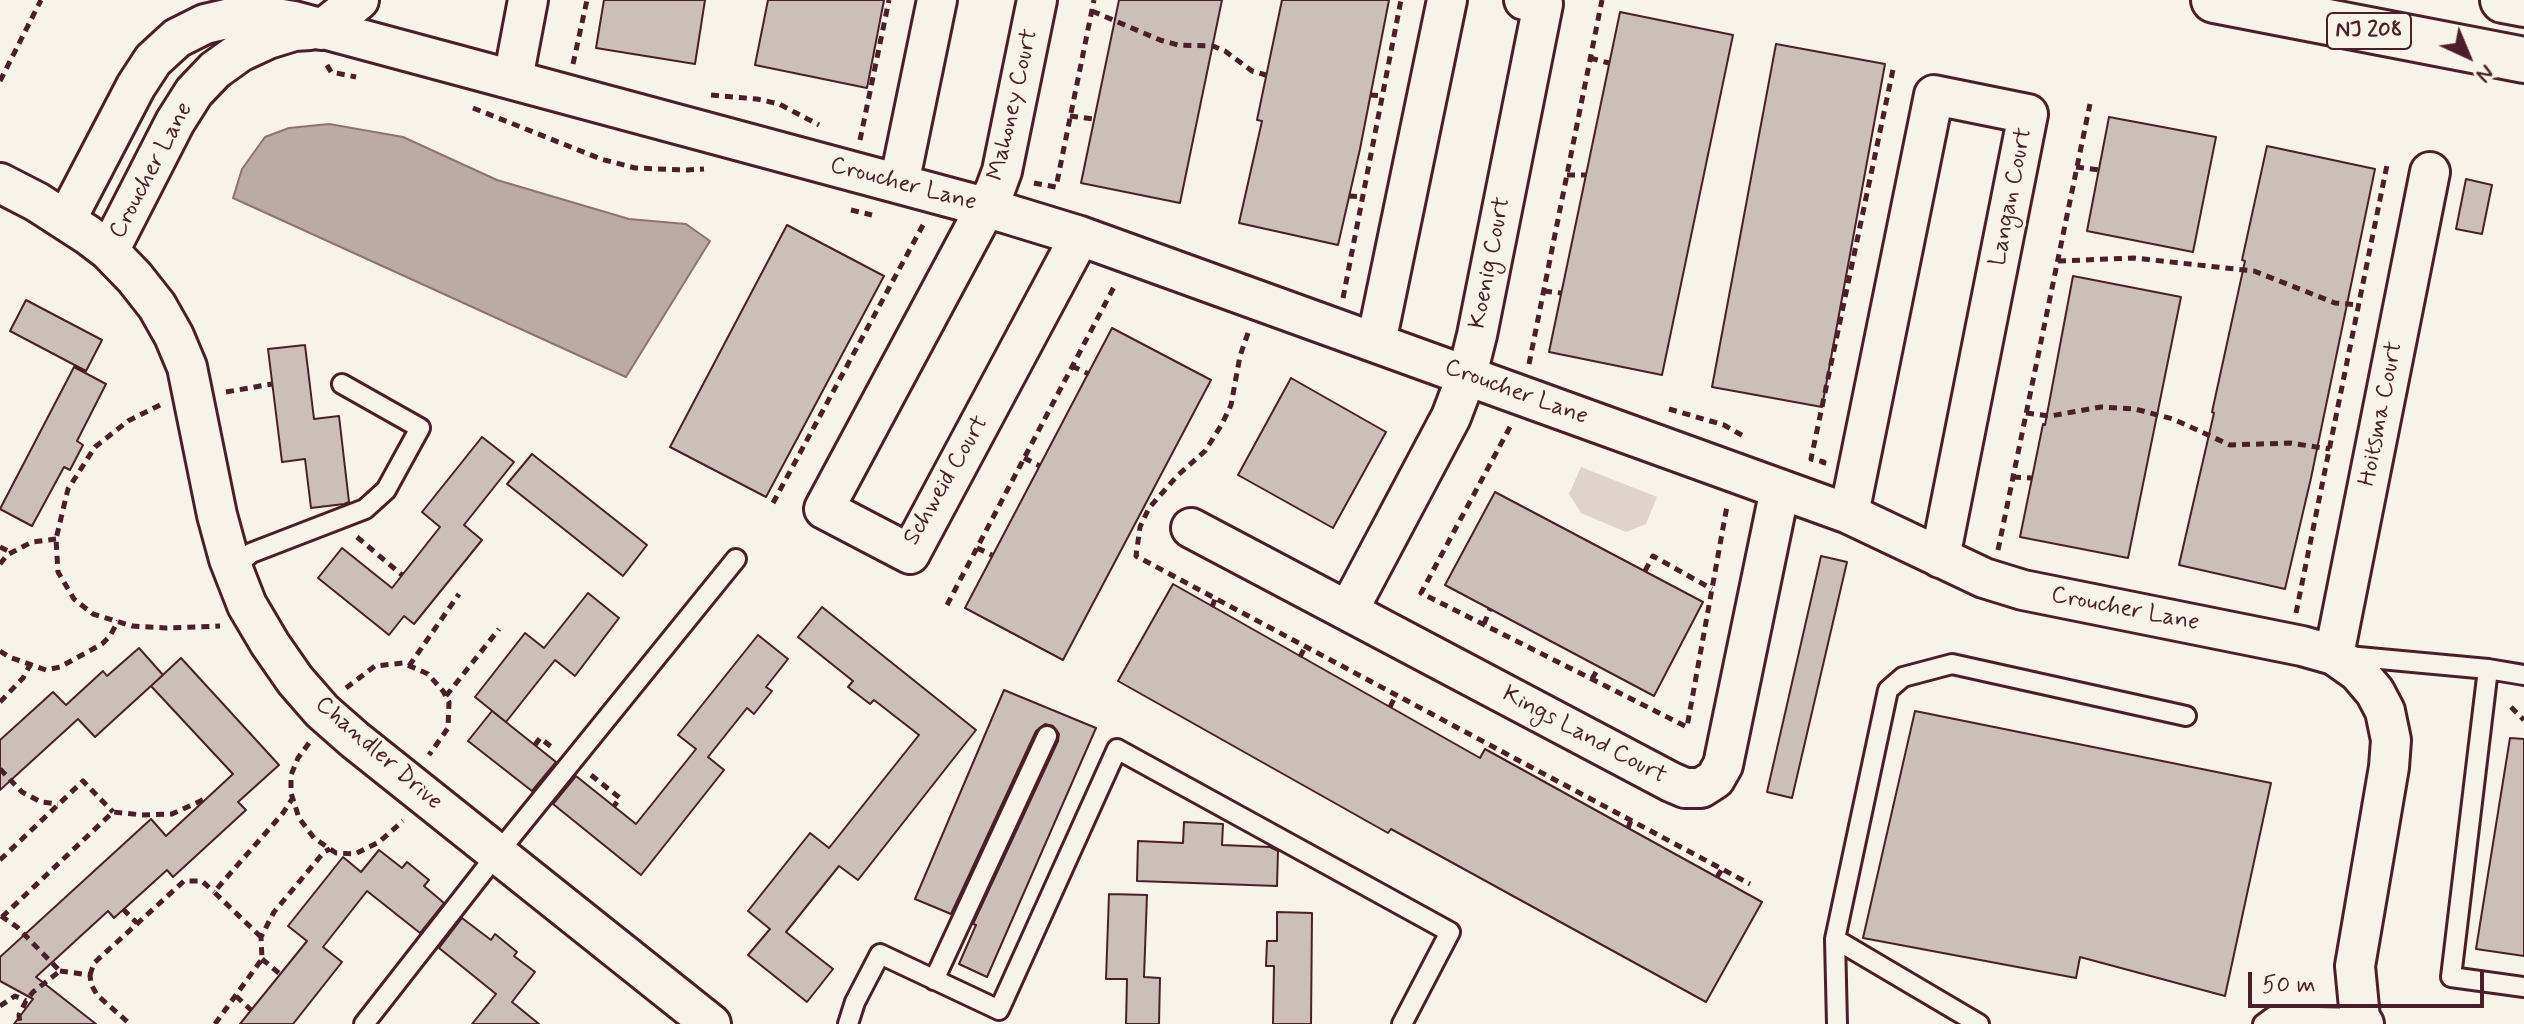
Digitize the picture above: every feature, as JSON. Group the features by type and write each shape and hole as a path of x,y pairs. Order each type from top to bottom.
{"highway":[{"name":"NJ 208","path":"2214,0 2524,60"},
{"path":"2503,0 2524,4"}],"street":[{"path":"324,45 359,0"},
{"path":"513,79 528,0"},
{"path":"899,184 937,0"},
{"name":"Mahoney Court","path":"985,207 1002,171 1037,0"},
{"path":"1376,343 1447,0"},
{"name":"Koenig Court","path":"1348,611 1451,417 1467,375 1543,4 1524,0"},
{"name":"Croucher Lane","path":"66,220 136,86 153,60 177,38 205,24 235,17 263,16 294,21 324,45"},
{"name":"Croucher Lane","path":"109,251 175,122 194,92 215,70 240,52 294,31 324,45 513,79 985,207 1080,236 1849,514 1984,578 2023,590 2334,655 2358,672 2375,692 2385,711 2391,740 2355,966 2362,1021"},
{"name":"Langan Court","path":"1849,514 1934,95 2028,114 1940,558"},
{"name":"Hoitsma Court","path":"2334,655 2430,172"},
{"name":"Chandler Drive","path":"0,183 66,220 109,251 135,278 163,316 187,367 178,402 233,569 247,605 295,680 327,715 416,789 711,1024"},
{"name":"Schweid Court","path":"985,207 824,509 910,554 1080,236"},
{"name":"Kings Land Court","path":"1191,528 1671,782 1685,788 1701,788 1715,779 1723,765 1780,489"}],"lane":[{"path":"233,569 251,553 365,509 386,490 420,428 342,384"},
{"path":"364,1024 736,559"},
{"path":"2334,655 2524,675"},
{"path":"1837,1024 1835,939 1888,690 1903,677 1952,664 2186,716"},
{"path":"2488,669 2451,977 2524,987"},
{"path":"934,980 1047,736"},
{"path":"848,1024 855,1002 880,954 999,1010 1117,749 1450,932 1402,1024"},
{"path":"1835,939 1979,1024"},
{"path":"2263,1024 2274,1016 2362,1021"}],"path":[{"path":"0,81 41,0"},
{"path":"575,75 572,68 587,0"},
{"path":"859,145 889,0"},
{"path":"1025,182 1056,187 1094,0"},
{"path":"1342,303 1401,0"},
{"path":"1528,368 1602,0"},
{"path":"1092,11 1160,40 1178,45 1213,46 1252,71 1266,75"},
{"path":"324,45 327,68 331,72 359,77"},
{"path":"1590,58 1609,63"},
{"path":"1821,474 1824,462 1811,459 1894,65"},
{"path":"697,94 779,104 828,130"},
{"path":"1370,95 1383,96"},
{"path":"460,102 601,159 635,168 713,168"},
{"path":"1988,550 1998,551 2090,104"},
{"path":"1070,116 1094,119"},
{"path":"2295,618 2387,165"},
{"path":"2076,167 2099,170"},
{"path":"1567,175 1586,175"},
{"path":"1349,196 1363,197"},
{"path":"845,207 879,217"},
{"path":"773,503 925,221 910,219"},
{"path":"2058,261 2134,258 2254,271 2335,303 2359,305"},
{"path":"947,605 1115,284"},
{"path":"1544,291 1561,293"},
{"path":"1072,366 1089,374"},
{"path":"220,626 132,626 93,614 74,599 58,572 56,539 68,489 95,447 128,421 178,402 272,384"},
{"path":"2026,413 2050,416 2101,407 2135,409 2186,424 2230,445 2290,443 2330,449"},
{"path":"1664,408 1724,425 1751,441"},
{"path":"1511,426 1421,593 1687,727 1727,506"},
{"path":"1024,458 1040,466"},
{"path":"2013,477 2032,478"},
{"path":"343,518 352,533 402,575"},
{"path":"0,564 11,553 32,542 56,539"},
{"path":"0,547 11,553"},
{"path":"977,548 992,555"},
{"path":"1645,571 1653,556 1712,589"},
{"path":"409,666 459,594"},
{"path":"1212,607 1215,599"},
{"path":"1484,624 1490,609"},
{"path":"0,651 46,670 60,667 102,644 118,621"},
{"path":"446,696 499,629"},
{"path":"1300,657 1305,647"},
{"path":"403,663 428,674 449,702 448,728 402,823 379,842 355,854 336,853 314,838 299,818 292,799 291,775 298,758 327,715 360,676 375,666 403,663"},
{"path":"0,702 23,678 30,665"},
{"path":"1592,679 1599,667"},
{"path":"1390,707 1396,695"},
{"path":"2511,707 2524,720"},
{"path":"0,769 22,792 41,802 59,804"},
{"path":"0,860 83,781 113,812 172,814 207,798"},
{"path":"214,892 292,799"},
{"path":"90,975 60,971 17,927 1,916 113,812"},
{"path":"1628,828 1631,820"},
{"path":"215,1024 262,959 261,937 274,912 324,852 331,849"},
{"path":"1717,877 1722,869"},
{"path":"130,1024 97,995 90,975 94,963 184,881 202,881 261,937"},
{"path":"123,909 137,923"},
{"path":"262,959 280,974"},
{"path":"20,1024 19,1015 26,1001 60,971"},
{"path":"0,1006 15,996 26,1001"},
{"path":"236,996 251,1010"}],"shaded area":[{"path":"329,124 403,137 497,180 629,219 686,224 710,241 626,377 233,198 242,169 265,137 289,128"},
{"path":"1581,467 1657,497 1646,524 1626,532 1581,513 1569,494"}],"building":[{"path":"604,0 705,0 695,64 596,48"},
{"path":"768,0 884,0 867,88 755,65"},
{"path":"1119,0 1222,0 1180,203 1081,183"},
{"path":"1282,0 1389,0 1338,245 1239,223 1262,121 1257,120"},
{"path":"1620,12 1733,35 1662,375 1549,352"},
{"path":"1776,44 1885,64 1822,407 1712,387"},
{"path":"2109,117 2216,137 2193,252 2087,231"},
{"path":"2267,146 2375,169 2285,589 2179,565 2214,413"},
{"path":"2466,179 2492,185 2482,234 2456,229"},
{"path":"787,225 884,276 766,497 670,447"},
{"path":"2073,276 2181,297 2128,558 2020,537"},
{"path":"26,300 102,340 86,371 10,331"},
{"path":"1112,328 1211,380 1063,660 965,608"},
{"path":"305,345 314,419 339,416 349,502 344,504 311,508 305,459 282,462 268,349"},
{"path":"74,367 106,384 77,441 83,445 70,470 64,467 32,526 0,509"},
{"path":"1291,378 1386,432 1333,528 1238,475"},
{"path":"482,437 514,462 464,525 482,540 414,624 404,616 389,635 318,578 342,548 392,588 440,527 422,512"},
{"path":"532,454 647,545 623,576 507,484"},
{"path":"1495,492 1703,602 1654,696 1445,585"},
{"path":"1821,556 1847,562 1792,798 1767,792"},
{"path":"1173,584 1480,758 1485,749 1762,902 1706,1002 1391,829 1388,833 1118,681"},
{"path":"588,593 619,618 575,676 555,660 506,722 475,697 525,633 544,648"},
{"path":"822,607 976,730 858,880 839,866 786,932 833,969 807,1002 748,955 770,929 748,911 810,833 829,848 919,735 874,700 870,704 848,687 853,681 798,637"},
{"path":"758,635 788,659 766,687 772,691 754,714 747,708 708,757 724,770 641,875 553,804 576,776 636,824 696,749 678,735"},
{"path":"139,648 163,675 95,737 78,719 0,790 0,740 53,692 66,705 103,671 107,676"},
{"path":"181,658 279,765 238,802 246,810 173,877 167,870 114,918 108,911 36,977 96,1024 14,1024 33,999 0,981 0,957 151,819 166,836 233,774 151,686"},
{"path":"1004,690 1096,728 987,977 959,964 976,925 973,924 1058,741 1059,734 1053,726 1045,724 1036,731 951,914 915,899"},
{"path":"492,711 556,762 532,791 468,741"},
{"path":"1915,711 2271,783 2225,996 2080,957 2076,978 1863,938"},
{"path":"2510,738 2524,739 2524,956 2476,949"},
{"path":"1184,822 1223,824 1222,845 1270,847 1278,851 1277,886 1137,881 1138,841 1183,843"},
{"path":"379,850 402,868 407,862 429,880 424,886 444,903 420,933 367,891 323,947 342,962 293,1024 240,1024 307,941 288,926 343,857 361,872"},
{"path":"1109,894 1147,895 1144,977 1160,978 1159,1024 1126,1024 1127,979 1106,979"},
{"path":"1277,912 1312,913 1311,1024 1273,1024 1274,966 1266,966 1267,941 1277,941"},
{"path":"462,918 491,940 495,934 517,952 514,956 535,972 512,1002 539,1024 472,1024 496,994 439,948"}]}
